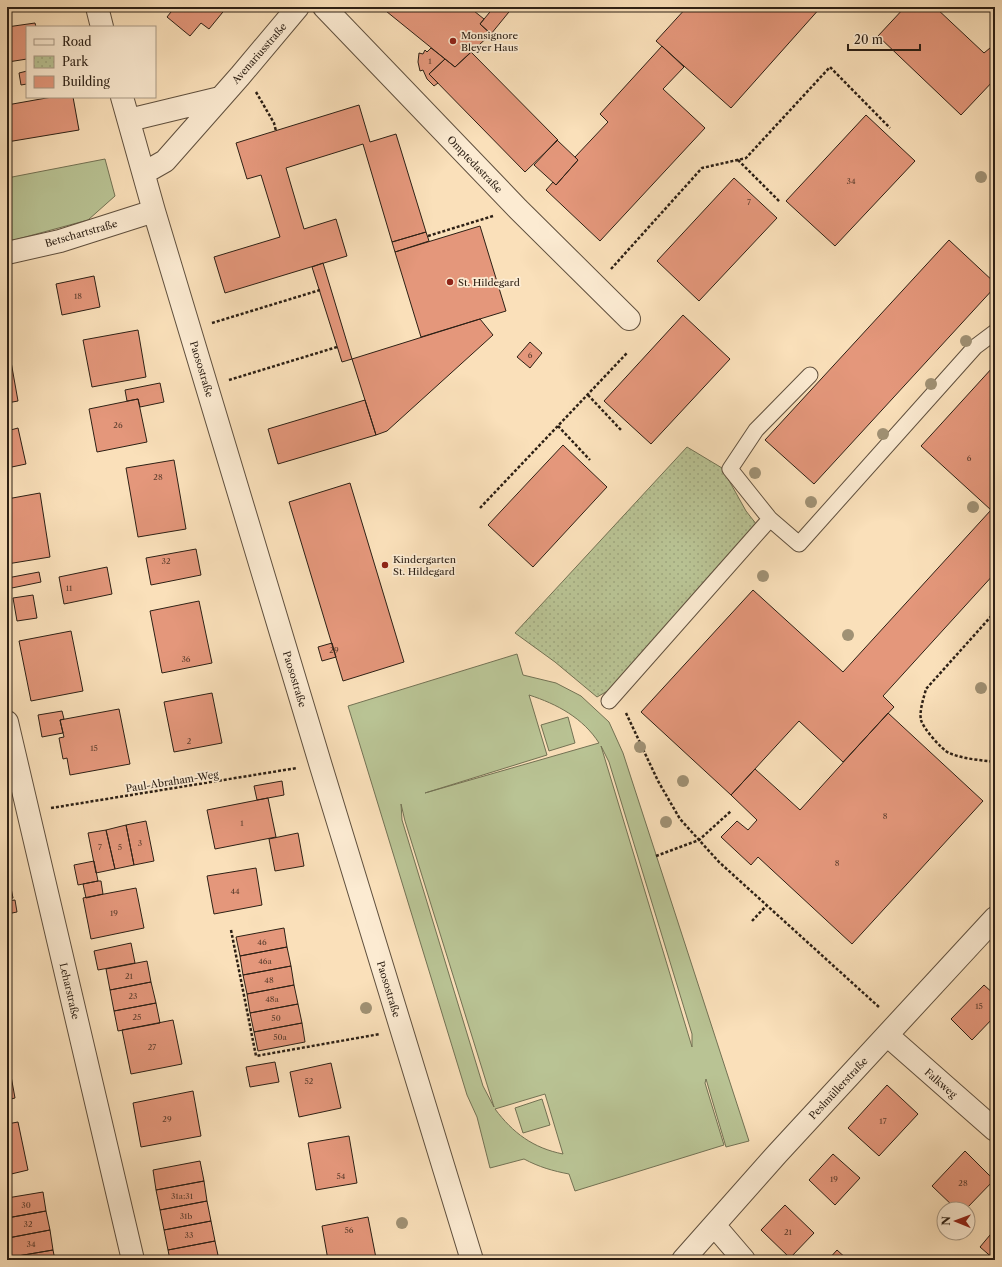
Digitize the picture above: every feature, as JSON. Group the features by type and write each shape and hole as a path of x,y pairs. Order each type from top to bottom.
{"street":[{"path":"97,7 102,26"},
{"name":"Avenariusstraße","path":"144,173 165,161 298,7"},
{"name":"Omptedastraße","path":"324,7 512,203 629,319"},
{"name":"Paosostraße","path":"122,98 154,211 320,763 472,1260"},
{"path":"129,120 220,98"},
{"name":"Betschartstraße","path":"7,253 60,241 154,211"},
{"name":"Leharstraße","path":"7,722 133,1260"},
{"name":"Peslmüllerstraße","path":"683,1260 995,918"},
{"name":"Falkweg","path":"887,1035 995,1130"},
{"path":"714,1225 744,1260"}],"lane":[{"path":"810,375 756,430 730,469 770,519 799,544 975,348 995,332"},
{"path":"613,697 770,519"}],"path":[{"path":"595,286 702,168 746,158 830,67 890,128"},
{"path":"257,92 274,123 276,131"},
{"path":"738,160 780,202"},
{"path":"428,236 495,216"},
{"path":"218,321 320,290"},
{"path":"237,377 337,346"},
{"path":"480,508 627,353"},
{"path":"588,394 621,430"},
{"path":"558,426 590,460"},
{"path":"995,612 926,689 922,702 921,719 932,736 947,752 961,757 995,762"},
{"path":"613,697 680,819 719,862 885,1012"},
{"name":"Paul-Abraham-Weg","path":"26,808 49,809 296,769 320,763"},
{"path":"656,856 699,840 731,811"},
{"path":"752,921 767,906"},
{"path":"231,930 256,1056 381,1034"}],"green space":[{"path":"105,159 115,196 88,220 7,242 7,178"},
{"path":"687,447 722,468 746,511 757,525 611,689 597,697 555,662 515,633"},
{"path":"517,654 523,675 556,683 581,696 609,722 623,753 749,1141 726,1147 706,1079 705,1083 724,1145 575,1191 569,1174 557,1172 524,1159 490,1168 477,1117 467,1095 348,706","holes":["529,695 550,703 577,719 593,734 599,743 425,793 547,755","601,746 609,762 692,1034 692,1047","401,804 494,1107 483,1086 402,820","545,1094 563,1154 542,1148 524,1138 509,1125 495,1109"]},
{"path":"568,717 575,743 549,751 541,725"},
{"path":"542,1099 550,1125 523,1133 515,1108"}],"building":[{"path":"175,7 227,7 209,29 201,23 190,36 167,17"},
{"name":"Monsignore Bleyer Haus","path":"381,7 458,7 460,9 462,7 469,7 484,19 480,24 491,34 455,67"},
{"path":"494,7 513,7 491,34 480,24"},
{"path":"687,7 821,7 731,108 656,41"},
{"path":"905,7 935,7 984,53 990,48 995,48 995,79 961,115 878,36"},
{"path":"35,23 36,26 26,26 26,59 8,62 7,27"},
{"path":"662,46 684,67 663,89 705,128 600,241 546,190 553,182 556,185 578,160 575,157 608,122 600,114"},
{"path":"431,48 445,59 429,74 438,83 434,86 427,79 423,70 420,71 418,62 419,53 423,54 425,50 427,52"},
{"path":"471,52 558,140 525,172 429,74 445,59 455,67"},
{"path":"26,71 26,84 21,85 19,73"},
{"path":"46,98 73,98 79,130 7,142 7,105"},
{"path":"359,105 370,142 396,134 426,232 392,242 363,144 286,168 304,229 336,219 347,256 225,293 214,257 280,237 261,175 247,179 236,143"},
{"path":"866,115 915,161 835,246 786,201"},
{"path":"557,140 578,160 556,185 534,165"},
{"path":"734,178 777,218 699,301 657,261"},
{"name":"St. Hildegard","path":"480,226 506,311 421,337 395,252"},
{"path":"426,232 429,241 395,252 392,242"},
{"path":"949,240 995,283 995,287 814,484 765,440"},
{"path":"323,263 352,359 342,362 312,267"},
{"path":"94,276 100,307 62,315 56,284"},
{"path":"683,315 730,359 651,444 604,401"},
{"path":"480,319 493,335 387,431 376,435 352,359"},
{"path":"138,330 146,377 92,387 83,340"},
{"path":"530,342 542,353 530,368 517,357"},
{"path":"10,356 18,401 7,403 7,357"},
{"path":"993,367 995,369 995,573 883,696 894,707 843,762 799,721 731,795 641,712 753,590 843,672 991,510 921,446"},
{"path":"160,383 164,402 140,407 138,399 127,401 125,390"},
{"path":"138,399 147,442 97,452 89,409"},
{"path":"365,400 376,435 278,464 268,429"},
{"path":"18,428 26,464 7,468 7,431"},
{"path":"563,445 607,487 533,567 488,525"},
{"path":"174,460 186,529 138,537 126,468"},
{"path":"350,483 404,662 343,681 289,502"},
{"path":"40,493 50,557 7,564 7,499"},
{"path":"196,549 201,575 151,585 146,558"},
{"path":"107,567 112,594 64,604 59,577"},
{"path":"39,572 41,582 7,589 7,578"},
{"path":"33,595 37,618 17,621 13,598"},
{"path":"199,601 212,663 162,673 150,611"},
{"path":"71,631 83,691 31,701 19,641"},
{"path":"332,643 336,657 322,661 318,647"},
{"path":"212,693 222,743 174,752 164,702"},
{"path":"119,709 130,764 70,775 67,758 63,759 59,738 64,737 60,720"},
{"path":"62,711 64,719 60,720 63,733 42,737 38,715"},
{"path":"888,713 983,801 852,944 758,857 751,865 721,837 737,821 748,830 757,820 731,795 755,769 800,810"},
{"path":"282,781 284,795 257,800 254,786"},
{"path":"268,798 276,837 215,849 207,810"},
{"path":"146,821 154,861 134,865 126,825"},
{"path":"126,825 134,865 115,869 106,830"},
{"path":"106,830 115,869 96,873 88,833"},
{"path":"298,833 304,866 275,871 269,839"},
{"path":"94,861 98,881 78,885 74,865"},
{"path":"7,862 10,879 7,880"},
{"path":"256,868 262,905 214,914 207,876"},
{"path":"101,881 103,894 86,898 83,884"},
{"path":"7,883 10,883 13,898 7,899"},
{"path":"136,888 144,928 91,939 83,898"},
{"path":"15,900 17,912 7,914 7,901"},
{"path":"284,928 287,947 240,956 236,937"},
{"path":"131,943 135,963 98,970 94,951"},
{"path":"287,947 291,966 243,975 240,956"},
{"path":"147,961 151,982 110,990 106,969"},
{"path":"291,966 294,985 247,994 243,975"},
{"path":"151,982 156,1003 114,1011 110,990"},
{"path":"294,985 298,1004 250,1013 247,994"},
{"path":"984,985 995,995 995,1016 972,1040 951,1019"},
{"path":"156,1003 160,1023 118,1031 114,1011"},
{"path":"298,1004 302,1023 254,1032 250,1013"},
{"path":"173,1020 182,1064 131,1074 122,1030"},
{"path":"302,1023 305,1042 258,1051 254,1032"},
{"path":"7,1054 15,1098 7,1100"},
{"path":"275,1062 279,1082 250,1087 246,1067"},
{"path":"331,1063 341,1108 299,1117 290,1072"},
{"path":"887,1085 918,1114 879,1156 848,1128"},
{"path":"193,1091 201,1136 141,1147 133,1103"},
{"path":"18,1122 28,1170 7,1175 7,1124"},
{"path":"349,1136 357,1183 316,1190 308,1143"},
{"path":"965,1151 994,1180 974,1201 948,1201 932,1186"},
{"path":"833,1154 860,1178 835,1205 809,1180"},
{"path":"200,1161 204,1181 156,1190 153,1170"},
{"path":"204,1181 207,1201 160,1210 156,1190"},
{"path":"43,1192 46,1211 7,1218 7,1198"},
{"path":"207,1201 211,1221 164,1230 160,1210"},
{"path":"785,1205 814,1233 790,1258 761,1230"},
{"path":"46,1211 50,1230 8,1238 7,1218"},
{"path":"368,1217 376,1258 363,1260 328,1260 322,1226"},
{"path":"211,1221 215,1241 168,1250 164,1230"},
{"path":"995,1229 995,1260 980,1247"},
{"path":"50,1230 53,1250 12,1257 8,1238"},
{"path":"215,1241 219,1260 170,1260 168,1250"},
{"path":"53,1250 55,1260 12,1260 12,1257"},
{"path":"837,1250 848,1260 828,1260"}],"place":[{"name":"Monsignore Bleyer Haus","path":"453,41"},
{"name":"St. Hildegard","path":"450,282"},
{"name":"Kindergarten St. Hildegard","path":"385,565"}]}
